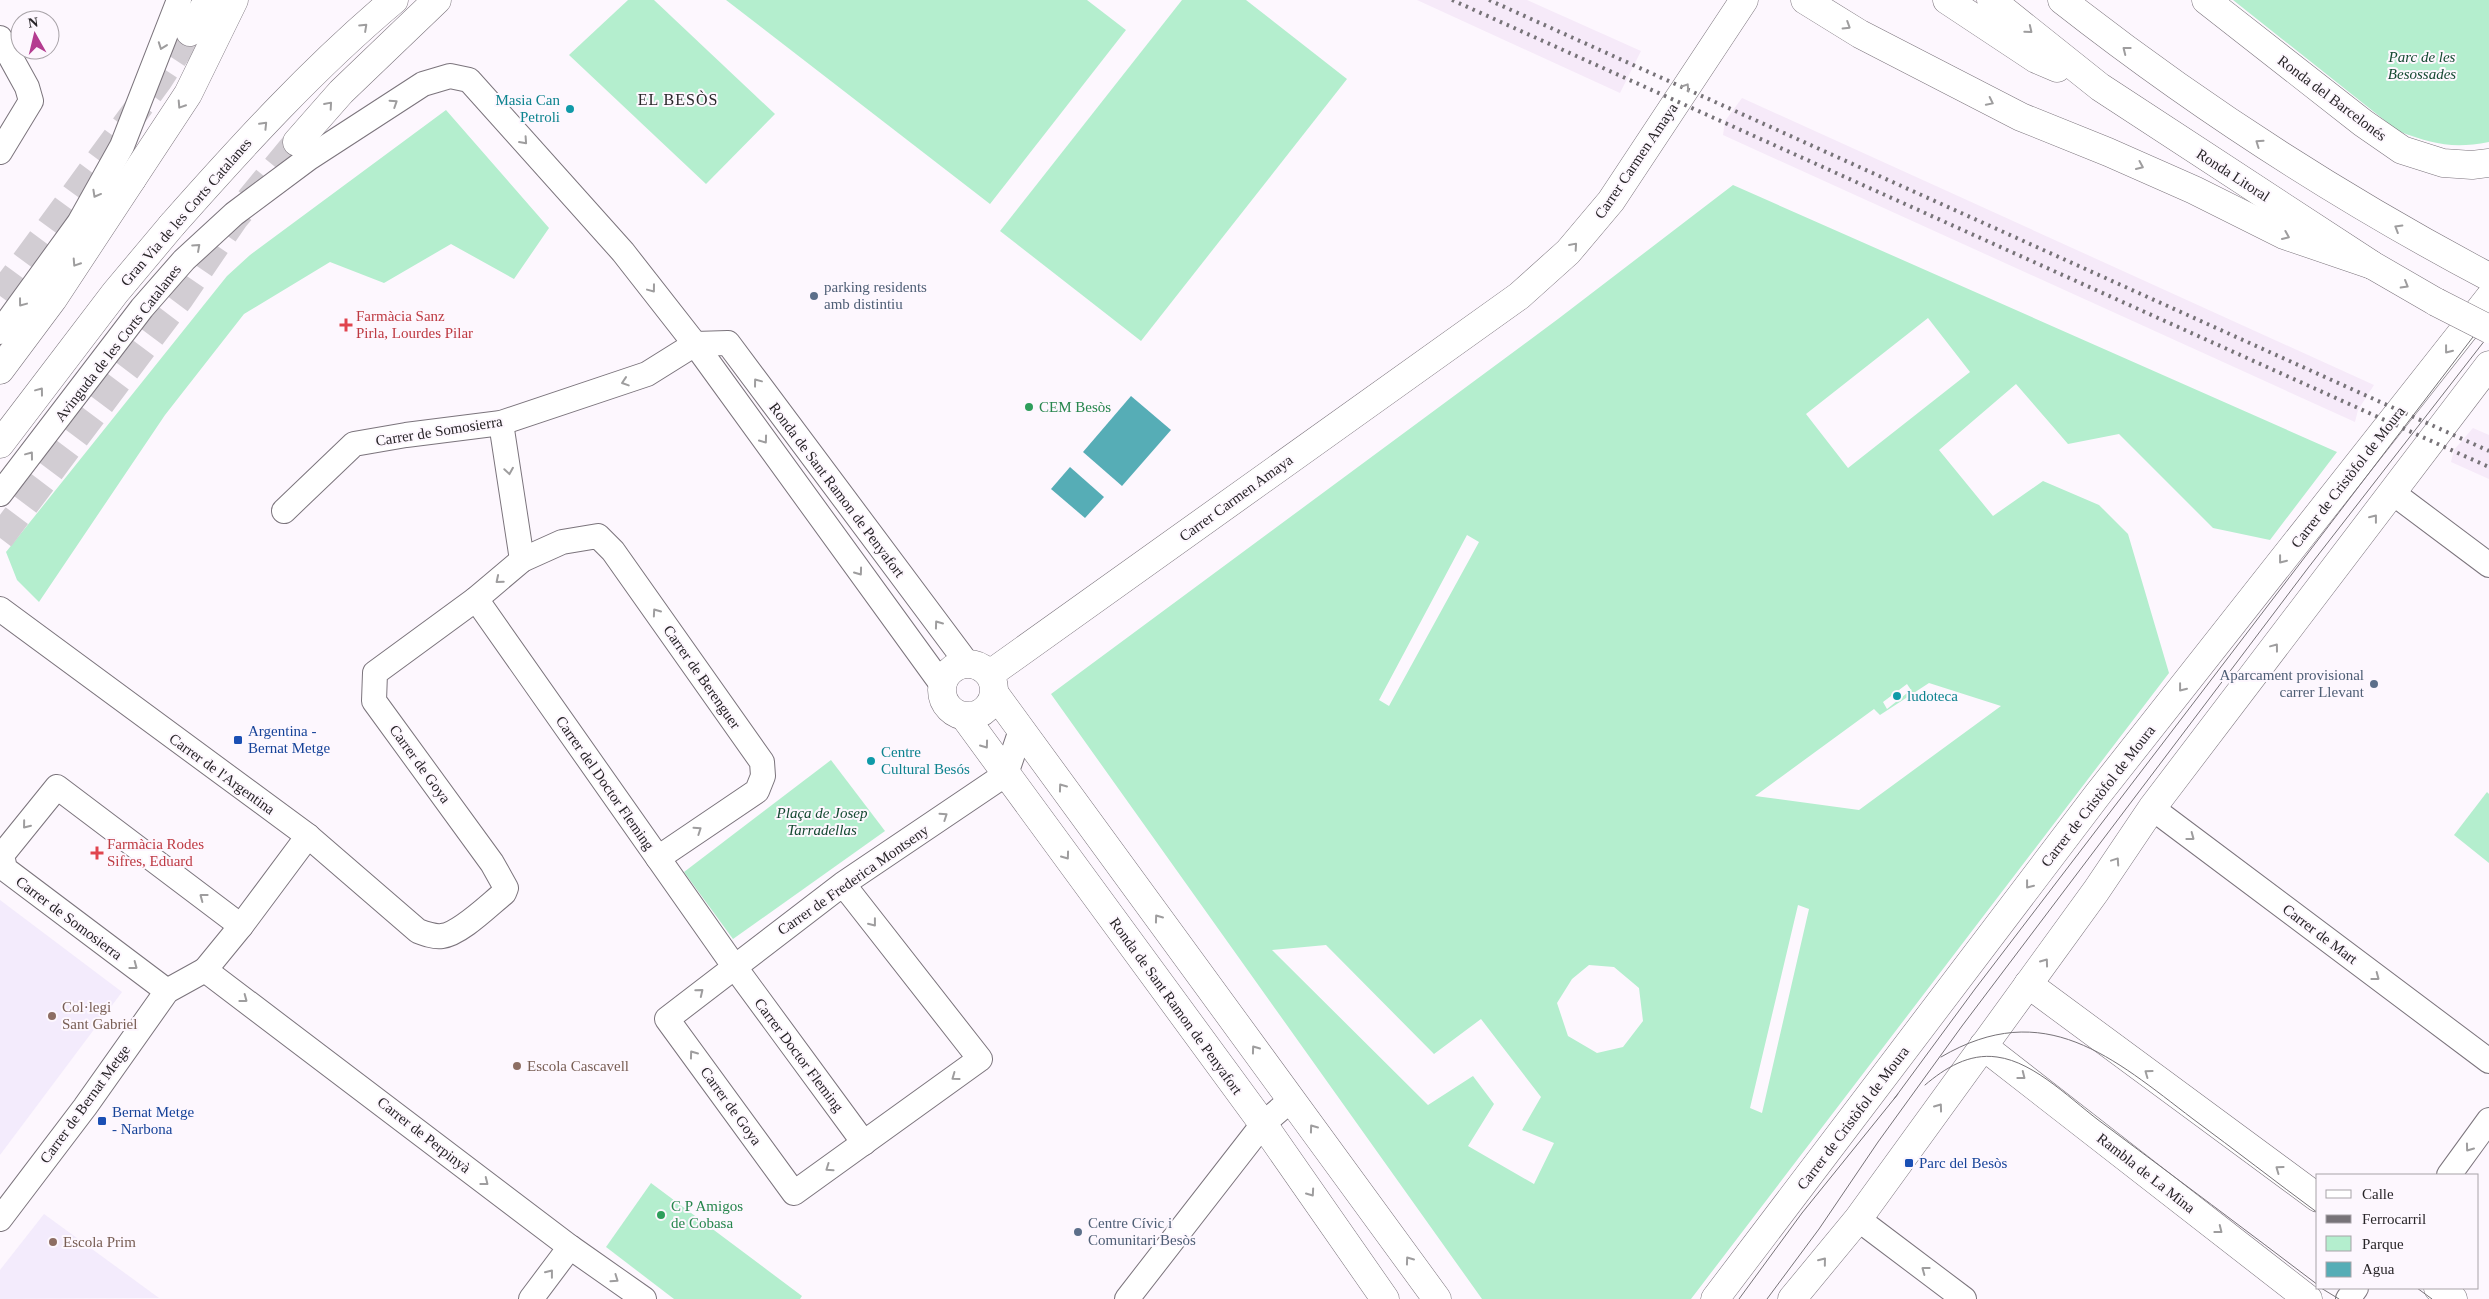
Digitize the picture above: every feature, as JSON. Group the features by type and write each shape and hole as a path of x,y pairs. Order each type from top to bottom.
{"main road":[{"path":"190,32 208,0"},
{"path":"0,370 53,299 188,94 234,0"},
{"name":"Gran Via de les Corts Catalanes","path":"0,444 115,293 172,224 233,156 301,87 394,0"},
{"path":"298,142 341,92 437,0"},
{"name":"Carrer Carmen Amaya","path":"1483,321 1538,261 1594,193 1721,0"},
{"name":"Carrer Carmen Amaya","path":"984,677 1483,321 1542,276 1568,252 1611,201 1744,0"},
{"path":"1805,0 1869,39 2021,117 2186,186 2284,235 2372,265"},
{"path":"1947,0 2036,59 2100,87"},
{"name":"Ronda Litoral","path":"1991,0 2100,87 2372,265 2436,302 2489,329"},
{"path":"2062,0 2141,62 2270,150 2404,232 2489,277"},
{"name":"Ronda del Barcelonés","path":"2206,0 2363,123 2402,150 2443,163 2480,164"},
{"name":"Carrer de Cristòfol de Moura","path":"1715,1299 2098,794 2489,298"},
{"path":"1792,1299 1858,1219 2096,892 2152,808 2489,365"},
{"path":"953,668 984,677 992,702 980,713 964,716 949,707 944,700 943,686 947,674 953,668"},
{"name":"Ronda de Sant Ramon de Penyafort","path":"984,677 1437,1299"},
{"name":"Ronda de Sant Ramon de Penyafort","path":"964,716 1263,1124 1385,1299"},
{"path":"2028,984 2316,1197"},
{"name":"Rambla de La Mina","path":"1983,1046 2308,1299"},
{"path":"2439,1289 2453,1299"}],"street":[{"path":"0,332 79,223 122,146 179,0"},
{"path":"0,38 27,87 31,101 0,152"},
{"name":"Ronda de Sant Ramon de Penyafort","path":"450,76 469,80 623,252 694,344 943,686"},
{"name":"Avinguda de les Corts Catalanes","path":"0,494 142,308 184,260 234,214 309,158 423,84 450,76"},
{"name":"Ronda de Sant Ramon de Penyafort","path":"694,344 728,343 984,677"},
{"name":"Carrer de Somosierra","path":"284,511 354,444 406,434 501,423 647,374 694,344"},
{"path":"476,599 522,560 501,423"},
{"path":"2393,493 2489,565"},
{"name":"Carrer de Berenguer","path":"522,560 562,542 598,536 613,551 762,762 763,776 757,791 658,858"},
{"name":"Carrer del Doctor Fleming","path":"476,599 734,966"},
{"name":"Carrer de Goya","path":"443,936 460,928 504,893 506,888 492,863 374,701 375,673 476,599"},
{"name":"Carrer de l'Argentina","path":"0,609 308,836 418,931 431,936 443,936"},
{"path":"1006,774 1021,730"},
{"name":"Carrer de Frederica Montseny","path":"667,1019 843,884 1006,774"},
{"name":"Carrer de Somosierra","path":"167,991 5,869 2,855 56,787 242,926"},
{"name":"Carrer de Mart","path":"2152,808 2489,1061"},
{"name":"Carrer de Bernat Metge","path":"0,1219 85,1107 167,991 205,970 242,926 308,836"},
{"path":"843,884 980,1059 864,1143"},
{"name":"Carrer Doctor Fleming","path":"734,966 864,1143"},
{"name":"Carrer de Perpinyà","path":"205,970 570,1247 644,1299"},
{"name":"Carrer de Goya","path":"667,1019 794,1193 864,1143"},
{"path":"1127,1299 1288,1094"},
{"path":"2450,1174 2489,1120"},
{"path":"1858,1219 1964,1299"},
{"path":"531,1299 570,1247"}],"shaded area":[{"path":"1417,0 1527,0 1641,51 1620,93"},
{"path":"1742,98 2374,385 2358,410 2355,422 1723,135 1725,121"},
{"path":"2473,428 2489,435 2489,479 2451,462 2454,450"},
{"name":"Col·legi Sant Gabriel","path":"0,900 122,992 0,1155"},
{"name":"Escola Prim","path":"44,1214 159,1298 0,1299 0,1270"}],"green space":[{"path":"628,0 654,0 775,114 706,184 569,55"},
{"path":"726,0 1087,0 1126,30 990,204"},
{"path":"1182,0 1246,0 1347,79 1141,341 1000,231"},
{"name":"Parc de les Besossades","path":"2233,0 2489,0 2489,142 2464,145 2443,144 2398,131"},
{"path":"446,110 549,228 514,279 451,244 384,283 330,262 244,314 165,415 39,602 17,580 6,552 227,276 250,255"},
{"path":"1733,185 2337,452 2270,540 2213,528 2119,434 2068,444 2016,384 1939,450 1993,516 2043,481 2099,505 2128,534 2169,673 1691,1299 1482,1299 1051,694 1558,319","holes":["1928,318 1970,372 1848,468 1806,414","1467,535 1479,542 1389,706 1379,700","1929,683 2001,706 1859,810 1755,796 1874,709 1880,715","1907,684 1911,690 1887,709 1883,702","1798,905 1809,909 1762,1113 1750,1108","1326,945 1434,1054 1481,1019 1541,1097 1522,1130 1554,1143 1534,1184 1468,1146 1494,1104 1473,1076 1428,1105 1272,950","1589,965 1614,967 1639,988 1643,1021 1623,1047 1597,1053 1568,1036 1557,1003 1572,979"]},
{"name":"Plaça de Josep Tarradellas","path":"831,760 885,831 733,939 684,872"},
{"path":"2487,792 2489,794 2489,863 2454,835"},
{"name":"C P Amigos de Cobasa","path":"651,1183 802,1296 800,1299 674,1299 606,1247"}],"water":[{"path":"1131,396 1171,430 1122,486 1083,452"},
{"path":"1070,467 1104,497 1085,518 1051,489"}],"tunnel":[{"path":"0,296 158,81 190,32"},
{"path":"0,538 180,298 234,219 297,142"}],"tram line":[{"path":"1894,1099 1975,989 2489,316"},
{"path":"1767,1299 1819,1229 1878,1142 1962,1026 2308,568 2489,335"},
{"path":"1941,1057 1978,1040 2013,1032 2045,1034 2076,1042 2106,1056 2134,1075 2316,1212"},
{"path":"1925,1085 1958,1063 1977,1057 1987,1056 2012,1060 2026,1067 2054,1085 2316,1283"},
{"path":"1739,1299 1802,1213 1898,1094"},
{"path":"2323,1289 2339,1299"},
{"path":"2418,1289 2432,1299"}],"railway":[{"path":"1452,0 2489,467"},
{"path":"1489,0 2489,451"}],"place":[{"name":"Masia Can Petroli","path":"570,109"},
{"name":"parking residents amb distintiu","path":"814,296"},
{"name":"Farmàcia Sanz Pirla, Lourdes Pilar","path":"346,325"},
{"name":"CEM Besòs","path":"1029,407"},
{"name":"Aparcament provisional carrer Llevant","path":"2374,684"},
{"name":"ludoteca","path":"1897,696"},
{"name":"Argentina - Bernat Metge","path":"238,740"},
{"name":"Centre Cultural Besós","path":"871,761"},
{"name":"Farmàcia Rodes Sifres, Eduard","path":"97,853"},
{"name":"Col·legi Sant Gabriel","path":"52,1016"},
{"name":"Escola Cascavell","path":"517,1066"},
{"name":"Bernat Metge - Narbona","path":"102,1121"},
{"name":"Parc del Besòs","path":"1909,1163"},
{"name":"C P Amigos de Cobasa","path":"661,1215"},
{"name":"Centre Cívic i Comunitari Besòs","path":"1078,1232"},
{"name":"Escola Prim","path":"53,1242"}],"district":[{"name":"EL BESÒS","path":"678,99"}]}
